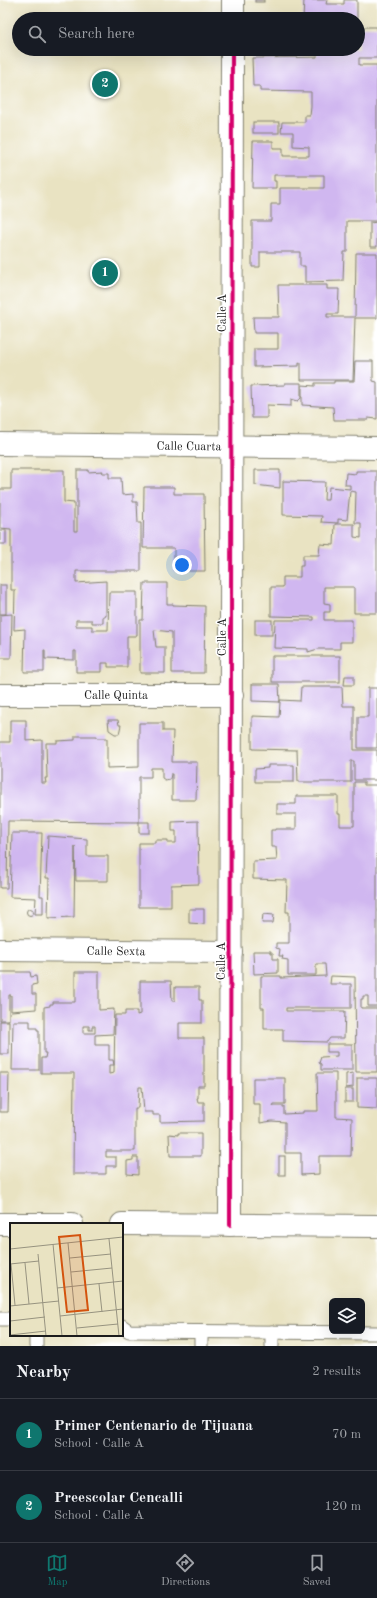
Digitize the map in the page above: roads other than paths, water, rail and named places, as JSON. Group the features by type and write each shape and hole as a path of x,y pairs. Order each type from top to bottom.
{"street":[{"path":"232,12 233,0"},
{"name":"Calle A","path":"230,1225 232,56"},
{"name":"Calle Cuarta","path":"0,444 377,448"},
{"name":"Calle Quinta","path":"0,695 232,695"},
{"name":"Calle Sexta","path":"0,950 231,952"},
{"path":"123,1224 377,1226"}],"lane":[{"path":"0,1319 10,1318"},
{"path":"123,1327 129,1331 272,1332 343,1340 377,1333"},
{"path":"201,1332 201,1346"},
{"path":"272,1332 272,1346"}],"place":[{"name":"Preescolar Cencalli","path":"105,84"},
{"name":"Primer Centenario de Tijuana","path":"105,273"}]}
